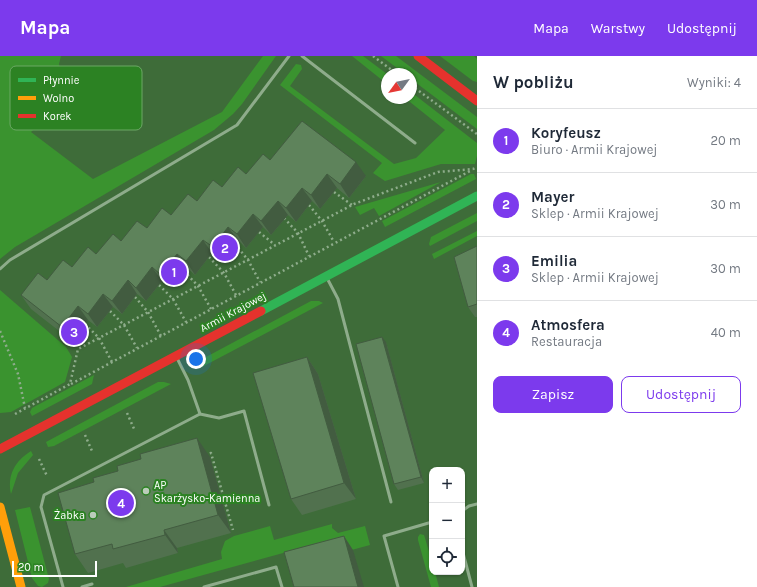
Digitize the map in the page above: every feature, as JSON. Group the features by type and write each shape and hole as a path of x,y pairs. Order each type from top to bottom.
{"street":[{"path":"418,56 477,102"},
{"name":"Armii Krajowej","path":"0,450 477,196"},
{"path":"0,507 21,587"}],"lane":[{"path":"0,269 10,260 237,125 289,56"},
{"path":"302,56 415,144"},
{"path":"326,276 338,299 392,502"},
{"path":"176,356 188,380 200,414"},
{"path":"63,587 41,507 44,496 200,414 219,418 244,411 269,505"},
{"path":"465,509 477,504"},
{"path":"398,587 384,536 429,523"},
{"path":"465,560 472,587"},
{"path":"204,587 276,567 282,587"},
{"path":"82,587 92,584"}],"path":[{"path":"373,56 389,68"},
{"path":"417,89 477,134"},
{"path":"15,414 334,242 477,167"},
{"path":"70,384 78,349 352,205 438,172 473,169"},
{"path":"334,192 352,205"},
{"path":"309,205 322,221 334,242"},
{"path":"284,218 298,233 309,256"},
{"path":"259,232 275,245"},
{"path":"235,244 248,260 260,282"},
{"path":"209,257 224,272 236,295"},
{"path":"184,271 198,286 211,309"},
{"path":"159,285 173,299 186,322"},
{"path":"135,297 148,312 161,336"},
{"path":"110,311 124,325 137,348"},
{"path":"85,324 99,338 112,362"},
{"path":"0,331 18,374 25,409"},
{"path":"204,455 211,453 233,530"}],"green space":[{"path":"0,56 61,56 60,66 10,66 10,130 33,130 31,132 93,179 222,112 263,56 276,56 242,104 233,114 214,130 15,247 0,259"},
{"path":"352,56 363,56 381,70 381,79"},
{"path":"381,56 396,56 412,68 397,68"},
{"path":"440,56 474,56 477,59 477,82 473,81"},
{"path":"296,64 301,65 302,69 290,86 394,164 416,158 445,130 412,104 417,104 417,97 477,143 477,156 475,164 441,164 385,181 373,173 382,163 280,85"},
{"path":"417,72 477,117 477,129 417,84"},
{"path":"471,174 474,174 476,179 385,227 382,221"},
{"path":"441,182 379,216 374,208 360,215 355,207"},
{"path":"477,213 477,221 430,246 429,244 431,237"},
{"path":"477,231 477,236 434,259 432,254"},
{"path":"0,290 66,347 72,357 65,382 11,412 0,413"},
{"path":"311,301 319,301 323,303 200,368 206,357"},
{"path":"94,375 92,384 32,416 30,412 32,408"},
{"path":"158,382 171,384 54,446 48,447 46,442"},
{"path":"31,451 33,455 18,473 11,494 11,475 21,459"},
{"path":"30,507 49,579 48,583 42,587 38,586 32,578 15,510"},
{"path":"332,524 332,528 338,533 365,526 370,545 322,558 316,544 160,587 126,587 222,559 221,552 225,541 234,536 270,526 274,540"},
{"path":"420,534 424,535 429,552 429,575 436,575 439,587 431,587 418,537"}],"building":[{"path":"302,121 356,162 340,184 327,174 311,195 302,188 286,208 278,201 261,221 253,214 237,234 228,227 213,247 203,240 186,261 177,254 161,275 152,267 136,288 128,280 112,301 103,294 88,314 78,306 62,327 21,295 38,273 47,280 63,260 72,267 88,247 96,254 113,234 121,241 137,221 147,228 162,208 171,215 188,194 197,201 213,180 222,187 238,167 246,174 263,154 270,160"},
{"path":"477,246 477,304 468,307 454,257"},
{"path":"382,337 421,477 394,484 356,344"},
{"path":"307,357 344,483 291,499 253,373"},
{"path":"197,438 218,515 164,530 165,535 113,549 112,544 75,554 58,493 94,482 93,478 118,471 117,466 141,459 140,454"},
{"path":"344,536 358,587 294,587 284,552"}],"traffic: fast":[{"path":"261,311 477,196"}],"traffic: slow":[{"path":"0,507 21,587"}],"traffic: jam":[{"path":"418,56 477,101"},
{"path":"0,449 261,311"}],"place":[{"name":"Mayer","path":"225,248"},
{"name":"Koryfeusz","path":"174,272"},
{"name":"Emilia","path":"74,332"},
{"name":"AP Skarżysko-Kamienna","path":"146,491"},
{"name":"Atmosfera","path":"121,503"},
{"name":"Żabka","path":"93,515"}]}
